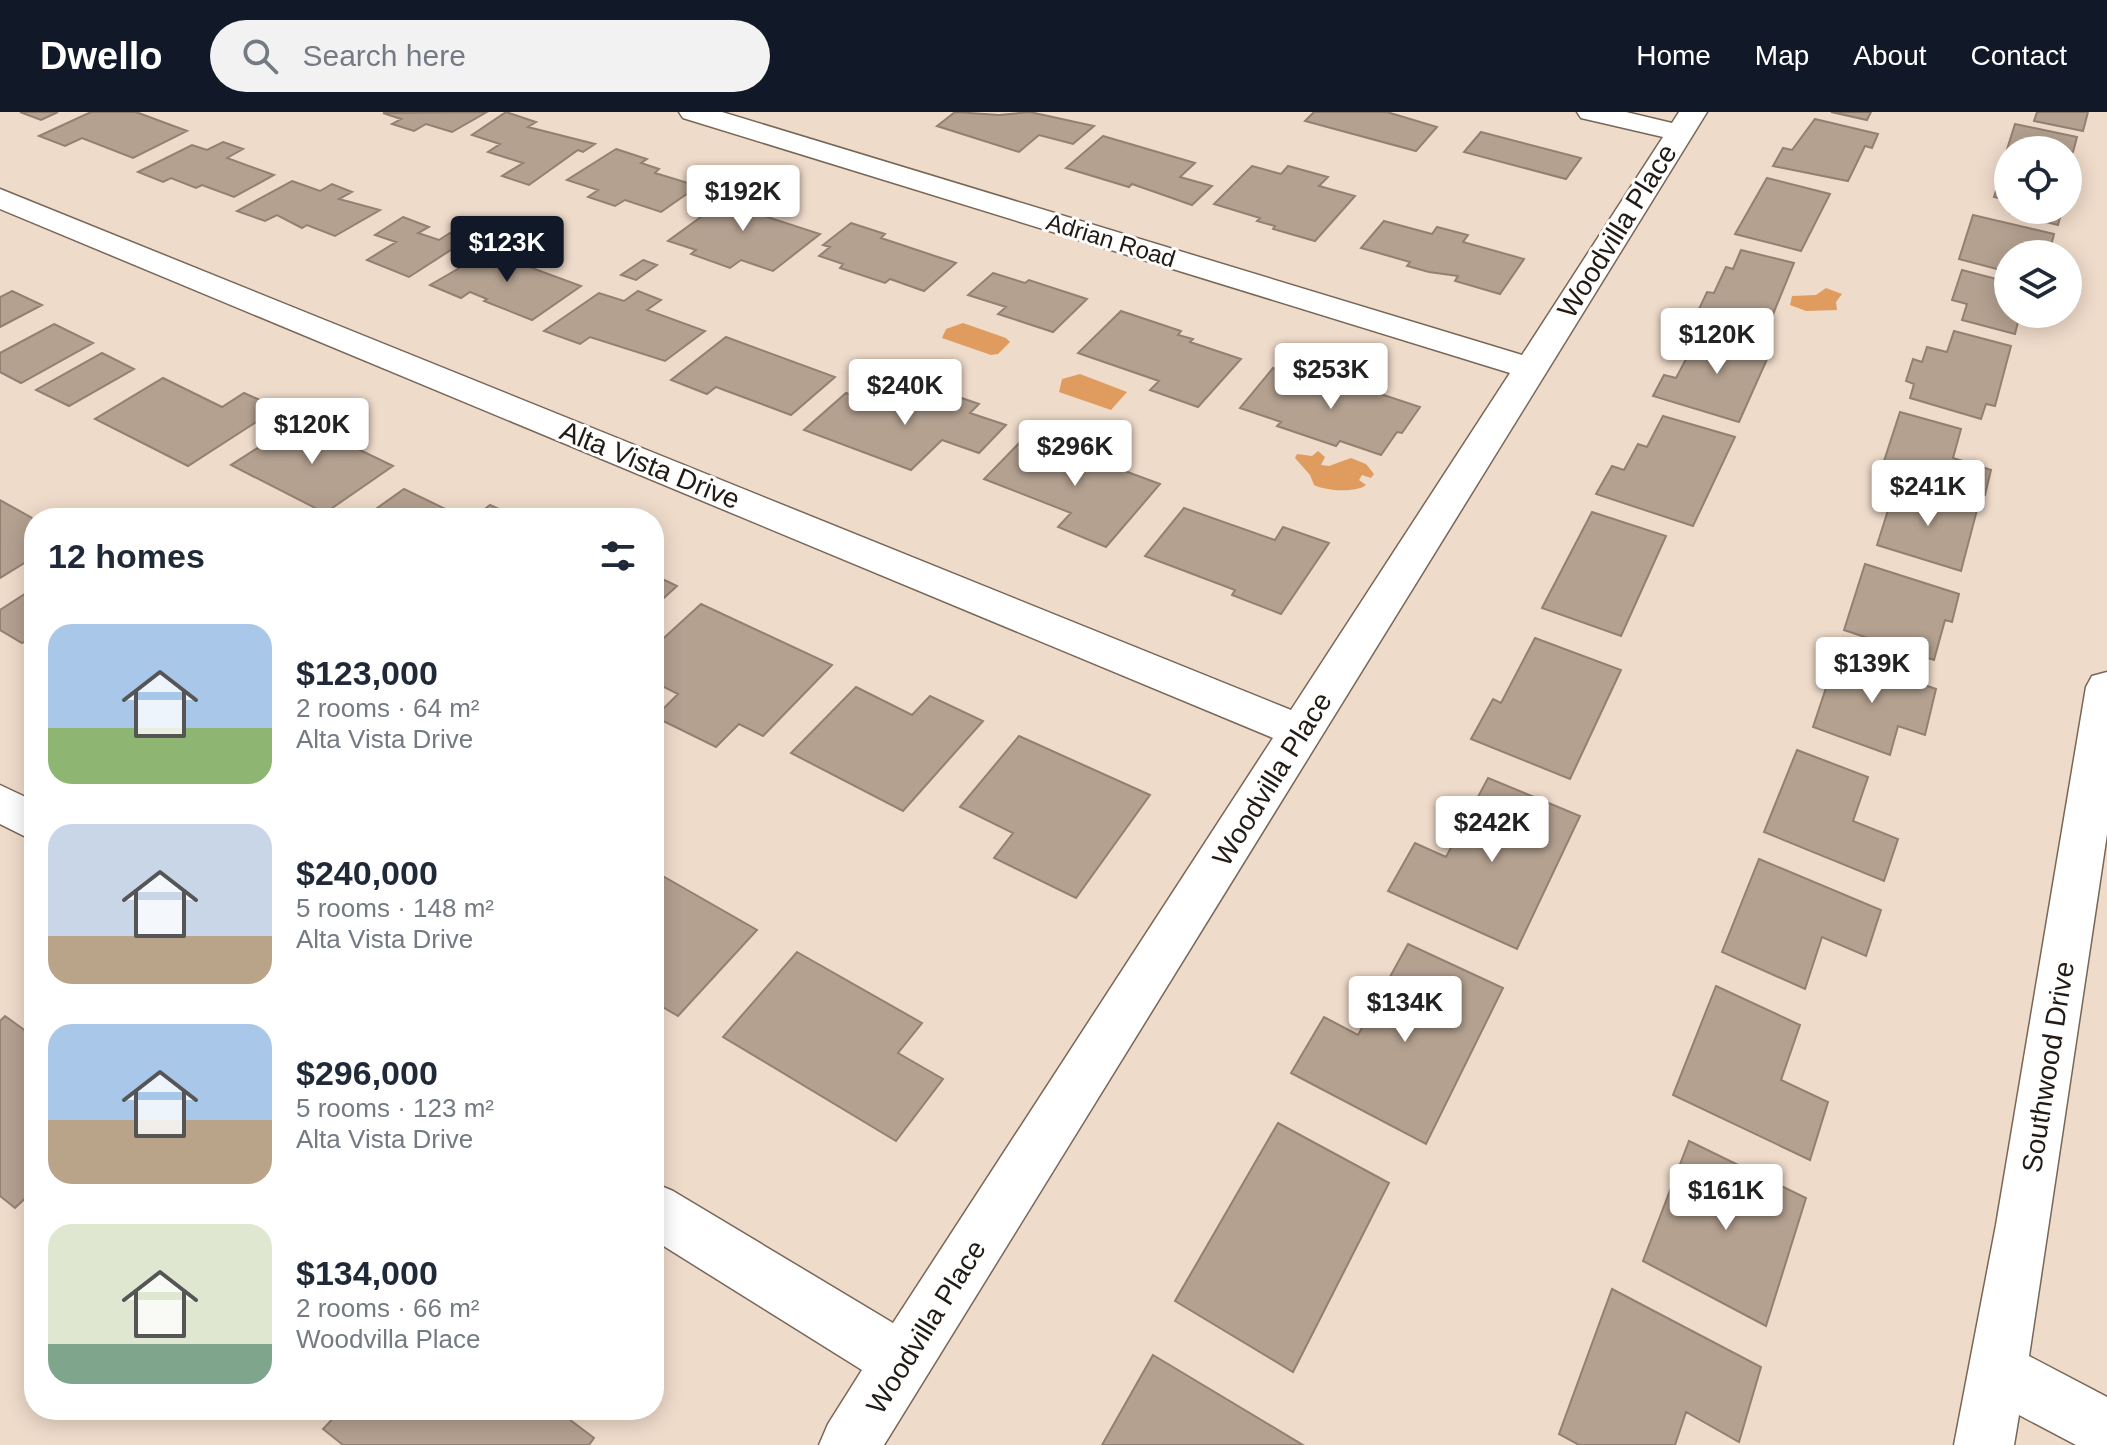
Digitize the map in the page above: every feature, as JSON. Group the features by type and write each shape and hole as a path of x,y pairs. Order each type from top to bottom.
{"street":[{"name":"Adrian Road","path":"693,112 1529,368"},
{"path":"1591,112 1686,123"},
{"name":"Woodvilla Place","path":"849,1445 1686,123"},
{"name":"Alta Vista Drive","path":"0,198 1301,732"},
{"name":"Southwood Drive","path":"1984,1445 2024,1225 2107,687"},
{"path":"0,802 24,817"},
{"path":"664,1215 903,1362"},
{"path":"1997,1371 2107,1429"}],"shaded area":[{"path":"1826,288 1842,294 1836,302 1837,310 1806,311 1790,305 1792,296 1816,295"},
{"path":"963,323 1010,342 998,354 991,355 942,338 946,329"},
{"path":"895,360 923,370 916,377 910,375 888,395 866,387"},
{"path":"1080,374 1127,392 1111,410 1059,392 1062,379"},
{"path":"1318,451 1325,457 1321,465 1329,466 1351,458 1366,464 1374,474 1371,478 1362,475 1359,480 1366,485 1361,488 1333,490 1314,485 1310,475 1295,458 1297,454 1312,456"}],"building":[{"path":"20,112 58,112 41,120"},
{"path":"91,112 136,112 187,131 133,158 82,138 65,146 39,136"},
{"path":"487,112 452,132 426,124 414,131 392,124 401,119 383,113"},
{"path":"506,112 536,122 528,127 595,144 583,152 578,150 529,185 502,176 523,163 488,152 500,144 472,135"},
{"path":"955,112 999,115 1030,112 1094,126 1073,144 1039,135 1019,152 937,126"},
{"path":"1314,112 1387,112 1437,127 1416,151 1305,121"},
{"path":"1831,112 1871,112 1867,120"},
{"path":"2037,112 2088,112 2083,131 2034,121"},
{"path":"1815,119 1878,134 1872,148 1865,146 1848,181 1773,166 1783,148 1792,150"},
{"path":"2015,124 2072,136 2011,136"},
{"path":"1481,132 1581,158 1566,179 1464,152"},
{"path":"1103,136 1195,163 1180,177 1212,186 1192,205 1132,184 1129,187 1066,168"},
{"path":"223,142 243,149 227,158 274,175 234,197 202,185 196,188 171,178 163,182 138,172 192,145 207,150"},
{"path":"616,149 647,159 641,163 659,169 655,173 698,186 661,212 625,200 615,206 588,197 598,190 567,180"},
{"path":"1252,166 1281,174 1288,166 1328,177 1319,186 1355,196 1315,241 1273,229 1275,226 1257,221 1260,218 1214,204"},
{"path":"1767,178 1830,194 1801,251 1735,234"},
{"path":"292,181 320,191 332,184 352,192 339,199 380,210 335,236 307,225 302,228 277,215 265,221 237,211"},
{"path":"738,184 775,196 752,212 820,234 773,271 741,260 730,268 691,254 696,250 668,241 716,206 710,204"},
{"path":"1973,215 1994,220 1994,224 2011,224 2054,234 2052,240 1994,240 1994,268 1959,259"},
{"path":"403,217 429,227 418,233 439,240 453,231 471,237 409,277 367,260 396,242 375,235"},
{"path":"1384,221 1432,234 1437,227 1468,235 1463,242 1524,259 1500,294 1455,281 1458,276 1407,266 1410,262 1361,248"},
{"path":"851,223 885,234 881,238 956,263 924,291 890,279 885,283 840,268 843,264 819,256 830,247 823,245"},
{"path":"496,247 520,256 513,261 581,286 532,320 484,301 487,299 470,292 461,298 430,285"},
{"path":"1741,250 1794,263 1767,329 1698,311 1707,292 1714,293 1726,267 1733,269"},
{"path":"643,260 657,265 636,280 621,275"},
{"path":"1962,270 1994,278 1994,328 2016,328 2015,334 1962,320 1967,304 1952,300"},
{"path":"993,273 1025,283 1029,280 1087,299 1053,332 998,314 1006,307 968,295"},
{"path":"12,291 42,305 0,327 0,297"},
{"path":"638,291 661,300 647,310 705,331 665,361 590,337 580,344 544,331 599,293 624,301"},
{"path":"1121,311 1181,331 1178,335 1193,339 1190,342 1241,359 1198,407 1150,390 1159,381 1078,353"},
{"path":"54,324 93,343 21,383 0,372 0,353"},
{"path":"1702,329 1772,348 1739,422 1653,396 1664,375 1676,378"},
{"path":"1954,331 2011,346 1995,406 1986,404 1981,419 1910,398 1914,384 1906,381 1913,359 1922,362 1927,347 1947,352"},
{"path":"726,337 835,377 791,415 716,387 707,394 671,380"},
{"path":"102,353 134,369 69,406 36,390"},
{"path":"1273,368 1327,385 1332,378 1420,407 1402,433 1397,432 1381,455 1340,441 1336,446 1277,426 1281,422 1240,408"},
{"path":"163,378 222,407 244,393 278,408 188,466 95,419"},
{"path":"941,391 979,404 970,413 1006,425 979,453 942,440 911,470 804,430 846,393 891,409 905,396 927,404"},
{"path":"1900,412 1961,429 1953,458 1991,470 1985,495 1883,464"},
{"path":"1663,416 1735,437 1693,526 1596,494 1612,466 1624,470 1638,444 1647,447"},
{"path":"300,421 393,466 332,508 315,508 231,465"},
{"path":"1027,435 1160,484 1106,547 1058,527 1071,513 984,479"},
{"path":"1896,485 1977,510 1961,571 1877,545"},
{"path":"404,489 443,508 377,508"},
{"path":"0,500 24,513 24,563 0,578"},
{"path":"1184,508 1275,540 1283,527 1329,543 1281,614 1232,595 1235,590 1145,556"},
{"path":"1592,512 1666,536 1621,636 1542,608"},
{"path":"1865,564 1959,594 1952,622 1945,620 1934,660 1844,630"},
{"path":"664,580 677,586 664,598"},
{"path":"24,594 24,642 0,630 0,610"},
{"path":"701,604 832,665 763,736 739,724 716,747 664,721 664,708 678,694 664,687 664,638"},
{"path":"1535,638 1621,670 1570,779 1471,739 1493,699 1501,703"},
{"path":"1837,655 1936,689 1925,735 1898,726 1890,755 1813,727"},
{"path":"856,687 912,715 930,696 983,721 903,811 791,753"},
{"path":"1019,736 1150,795 1076,898 994,858 1013,833 960,807"},
{"path":"1797,750 1868,777 1853,821 1898,839 1884,881 1764,832"},
{"path":"1488,778 1580,816 1517,949 1388,891 1415,843 1446,857"},
{"path":"1759,859 1881,910 1866,956 1822,937 1805,989 1722,952"},
{"path":"664,877 757,930 678,1016 664,1008"},
{"path":"1408,944 1503,988 1426,1144 1291,1073 1324,1017 1358,1035"},
{"path":"797,952 922,1023 898,1053 943,1079 896,1141 723,1037"},
{"path":"1716,986 1800,1025 1781,1080 1828,1102 1810,1160 1673,1095"},
{"path":"5,1016 24,1030 24,1199 15,1208 0,1196 0,1021"},
{"path":"1278,1123 1389,1183 1293,1372 1175,1301"},
{"path":"1689,1141 1806,1198 1766,1326 1643,1261"},
{"path":"1612,1289 1761,1367 1739,1442 1686,1412 1675,1445 1579,1445 1559,1434"},
{"path":"1153,1355 1303,1445 1102,1445"},
{"path":"332,1420 570,1420 594,1438 589,1445 343,1445 323,1429"}]}
